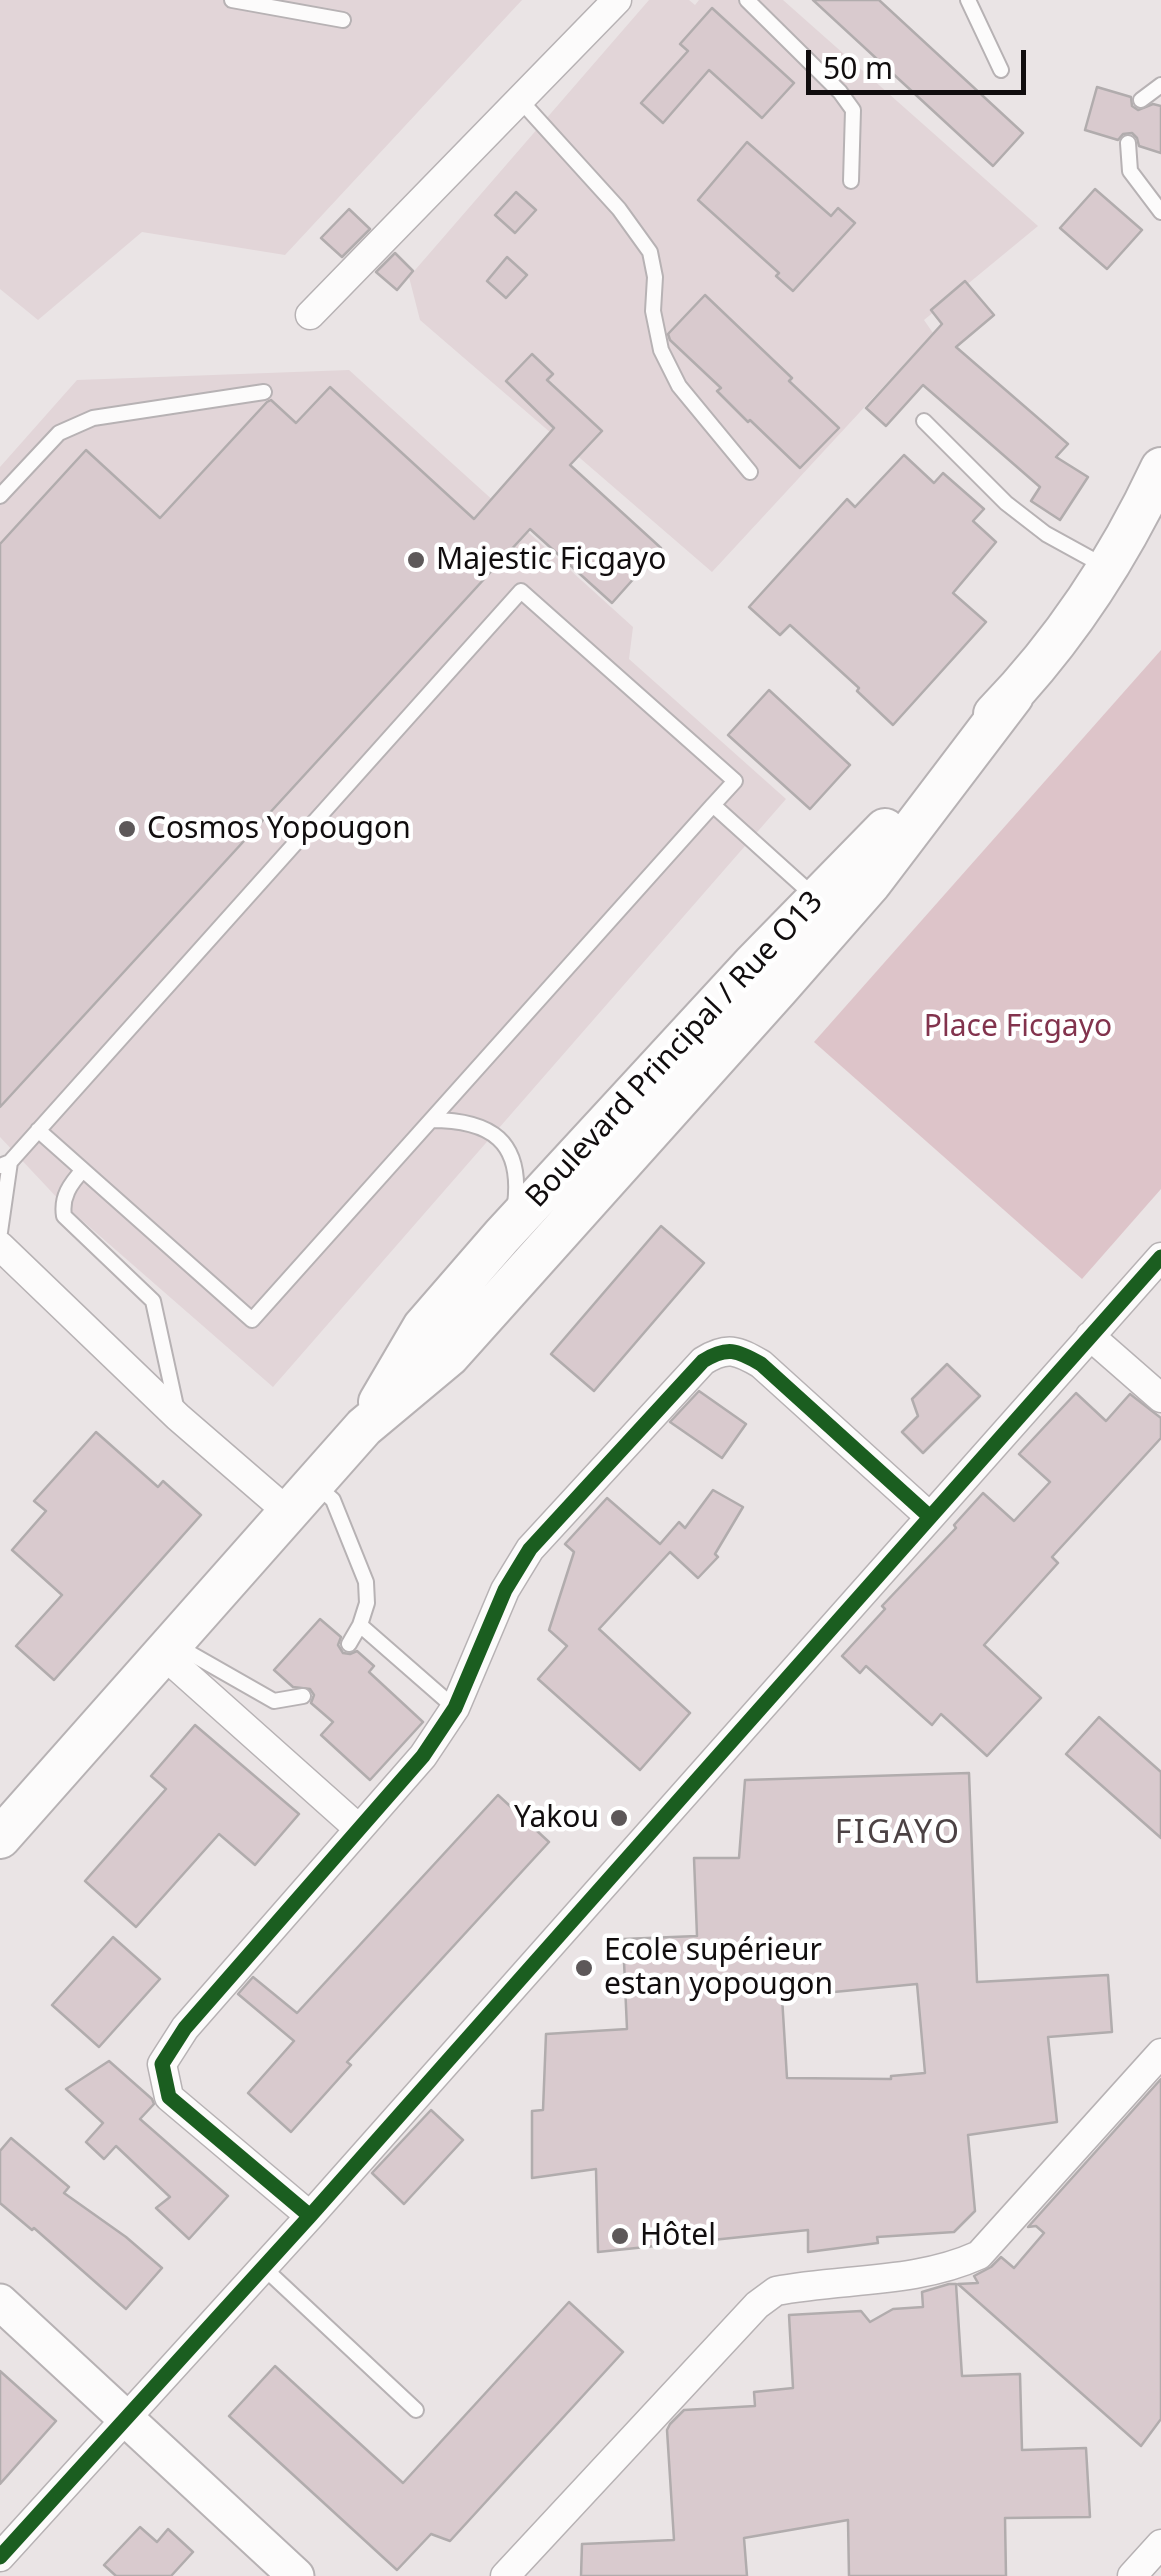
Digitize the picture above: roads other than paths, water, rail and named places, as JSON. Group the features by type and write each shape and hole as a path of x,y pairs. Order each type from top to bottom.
{"main road":[{"name":"Boulevard Principal / Rue O13","path":"364,1427 423,1327 502,1236 816,897 1049,654 1107,568 1159,480"},
{"name":"Boulevard Principal / Rue O13","path":"5,1828 169,1650 364,1427 449,1356 779,988 871,882 1012,696"}],"street":[{"path":"310,315 617,0"},
{"path":"0,1246 178,1417 302,1498"},
{"path":"0,2557 310,2216 1161,1258"},
{"path":"1090,1336 1161,1398"},
{"path":"310,2216 169,2097 162,2064 185,2028 422,1756 455,1708 505,1590 530,1549 703,1361 720,1351 740,1352 761,1364 930,1517"},
{"path":"169,1650 359,1829"},
{"path":"505,2576 757,2305 776,2291 926,2273 979,2255 1161,2053"},
{"path":"0,2302 296,2576"},
{"path":"1132,2576 1161,2544"}],"lane":[{"path":"232,0 343,20"},
{"path":"746,0 840,92 853,110 851,180"},
{"path":"968,0 1001,70"},
{"path":"1141,100 1161,85"},
{"path":"521,101 619,210 650,252 655,276 653,311 661,350 679,386 750,472"},
{"path":"1128,143 1130,171 1161,212"},
{"path":"0,496 59,434 93,418 264,392"},
{"path":"924,421 1006,503 1046,534 1107,568"},
{"path":"0,1232 5,1164 522,590 734,781 252,1320 38,1130"},
{"path":"713,805 816,897"},
{"path":"431,1120 466,1120 502,1142 514,1160 514,1207 502,1236"},
{"path":"83,1170 62,1203 64,1216 153,1301 178,1417"},
{"path":"302,1498 333,1500 366,1582 367,1603 349,1644"},
{"path":"360,1625 455,1708"},
{"path":"169,1650 274,1700 303,1696"},
{"path":"263,2267 416,2410"}],"place":[{"name":"Majestic Ficgayo","path":"416,560"},
{"name":"Cosmos Yopougon","path":"127,829"},
{"name":"Yakou","path":"619,1818"},
{"name":"Ecole supérieur estan yopougon","path":"584,1968"},
{"name":"Hôtel","path":"620,2236"}],"district":[{"name":"FIGAYO","path":"898,1834"}],"park label":[{"name":"Place Ficgayo","path":"1018,1027"}]}
